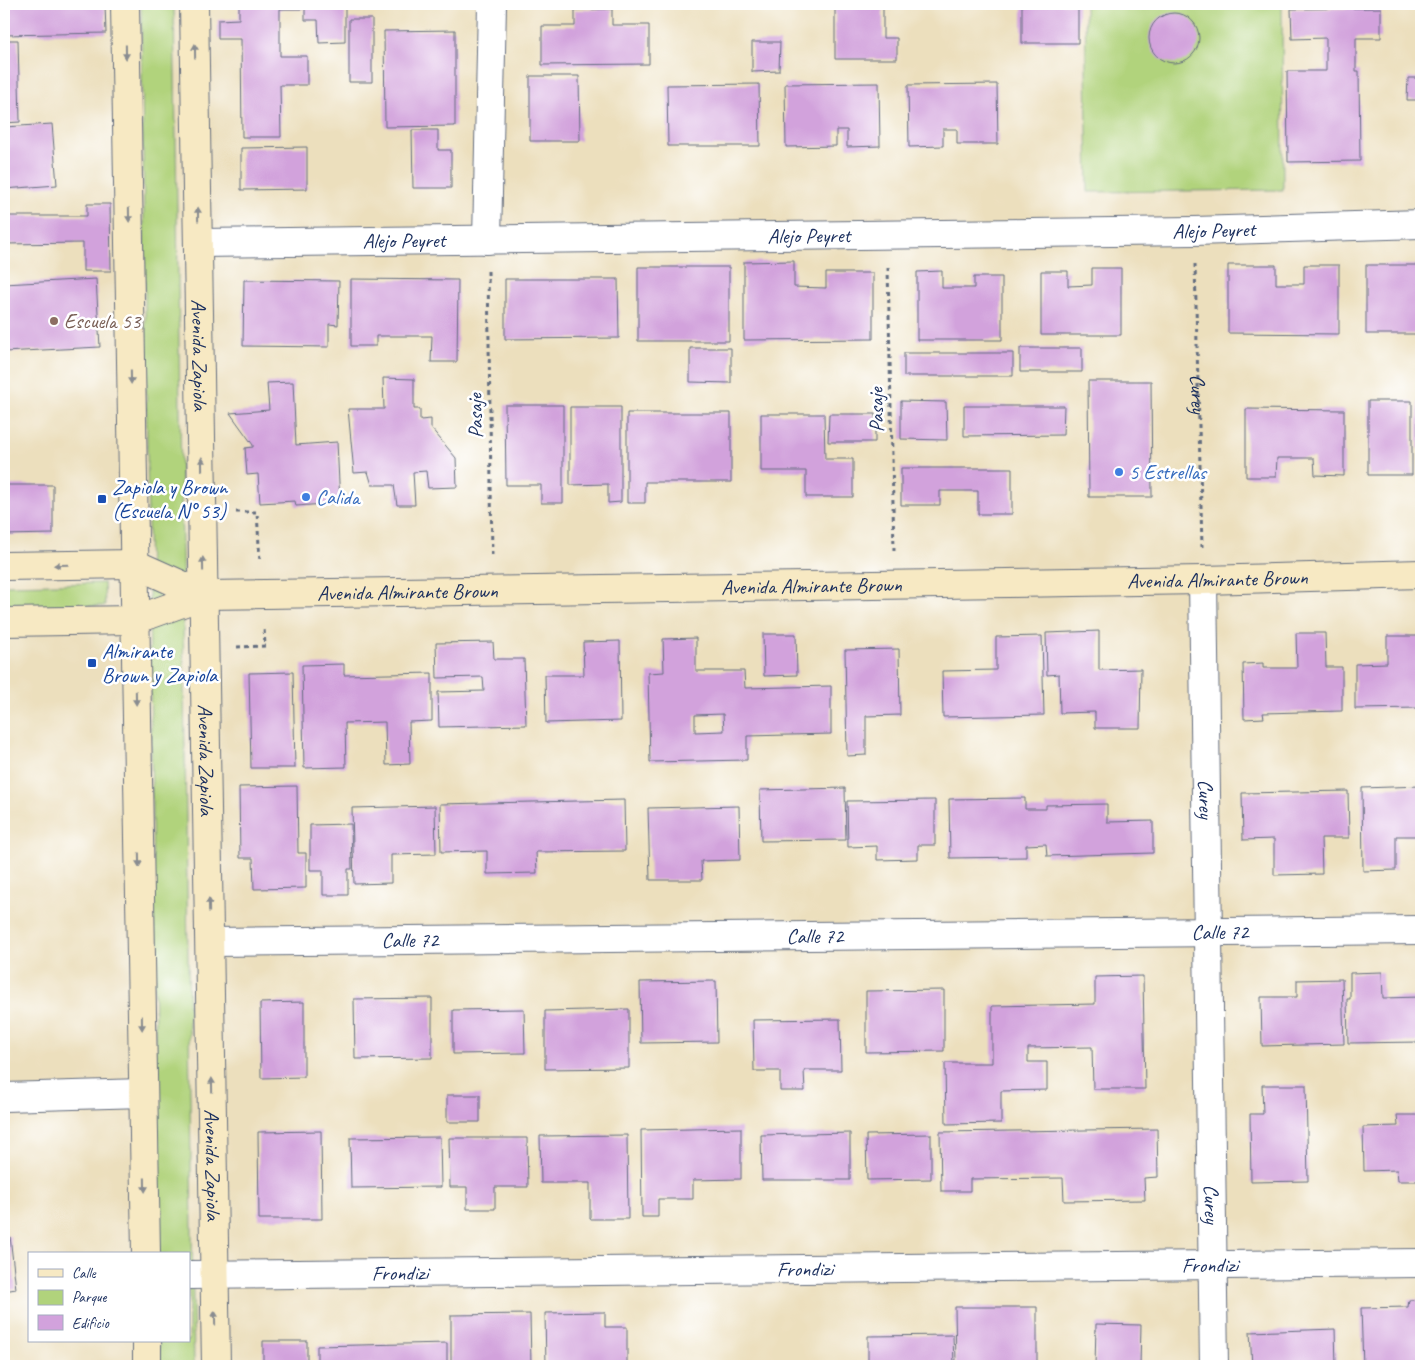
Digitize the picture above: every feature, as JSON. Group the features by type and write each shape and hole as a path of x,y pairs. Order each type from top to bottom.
{"main road":[{"path":"125,4 146,1252"},
{"name":"Avenida Zapiola","path":"194,4 210,942 202,1275 216,1366"},
{"name":"Avenida Almirante Brown","path":"4,566 135,564 204,595"},
{"name":"Avenida Almirante Brown","path":"4,622 135,620 204,595 1203,580 1421,574"},
{"path":"147,1342 147,1366"}],"street":[{"path":"487,240 492,4"},
{"name":"Alejo Peyret","path":"198,243 1194,231 1421,224"},
{"name":"Curey","path":"1203,580 1214,1366"},
{"name":"Calle 72","path":"210,942 1421,930"},
{"path":"4,1097 143,1093"},
{"name":"Frondizi","path":"202,1275 1421,1263"}],"path":[{"name":"Curey","path":"1194,231 1203,580"},
{"name":"Pasaje","path":"887,234 894,585"},
{"name":"Pasaje","path":"487,240 492,591"}],"green space":[{"path":"141,4 174,4 194,1366 160,1366 159,1342 190,1342 190,1252 158,1252"},
{"path":"1085,4 1282,4 1283,190 1088,192"},
{"path":"104,583 105,606 4,607 4,585"}],"building":[{"path":"4,4 105,4 106,33 4,35"},
{"path":"239,4 303,4 303,9 280,9 280,56 307,56 307,85 280,85 281,137 242,137 241,39 218,39 218,20 239,19"},
{"path":"305,4 345,4 345,42 319,43 318,20 305,20"},
{"path":"385,4 428,4 428,5 385,6"},
{"path":"835,4 883,4 883,38 897,38 897,59 835,59"},
{"path":"1022,4 1078,4 1078,43 1022,43"},
{"path":"1381,8 1381,38 1356,38 1356,71 1359,71 1360,161 1288,162 1287,71 1326,71 1326,38 1292,39 1291,9"},
{"path":"612,9 612,25 649,25 649,64 542,65 542,26 575,26 575,10"},
{"path":"1169,13 1179,13 1192,20 1199,33 1199,43 1192,56 1179,63 1169,63 1160,59 1153,52 1149,43 1149,33 1153,24 1160,17"},
{"path":"349,19 372,19 372,82 349,82"},
{"path":"455,30 455,126 385,127 384,31"},
{"path":"4,40 18,40 20,122 4,123"},
{"path":"752,42 780,42 779,71 752,72"},
{"path":"530,76 579,76 580,141 530,141"},
{"path":"1408,78 1421,78 1421,100 1407,100"},
{"path":"879,83 880,146 847,147 847,130 836,130 836,146 786,147 785,84"},
{"path":"759,84 760,146 668,146 667,85"},
{"path":"997,84 998,144 957,144 957,129 943,129 943,146 909,147 908,85"},
{"path":"52,124 57,185 4,189 4,127"},
{"path":"412,130 438,130 438,150 451,150 451,188 413,188"},
{"path":"307,147 307,189 241,190 241,148"},
{"path":"87,204 110,204 111,271 83,271 83,243 4,244 4,216 87,216"},
{"path":"794,261 794,287 826,288 826,273 873,273 873,339 744,340 744,262"},
{"path":"1228,265 1276,265 1276,284 1304,284 1304,265 1339,265 1339,334 1228,333"},
{"path":"1366,265 1421,265 1421,334 1366,334"},
{"path":"638,267 729,267 729,341 638,341"},
{"path":"1092,268 1121,268 1121,335 1041,335 1041,271 1068,271 1068,286 1092,285"},
{"path":"942,271 942,288 974,288 974,277 1002,277 1002,340 917,340 917,272"},
{"path":"96,279 100,347 4,352 4,284"},
{"path":"351,279 458,280 457,362 431,362 432,336 376,336 376,346 351,346"},
{"path":"505,279 618,279 619,338 505,339"},
{"path":"244,280 339,281 338,325 329,324 329,347 243,346"},
{"path":"690,348 731,348 731,383 690,382"},
{"path":"1020,348 1082,348 1082,372 1020,372"},
{"path":"904,353 1013,353 1013,376 904,376"},
{"path":"383,378 414,379 414,409 420,409 420,420 431,419 431,428 456,458 457,487 428,488 426,471 413,472 415,505 397,505 394,485 372,485 368,472 354,473 348,409 384,409"},
{"path":"1088,381 1151,381 1152,497 1089,497"},
{"path":"293,382 296,445 337,442 340,503 296,506 295,501 260,503 258,474 247,475 245,448 253,447 253,445 230,413 269,410 267,383"},
{"path":"901,401 946,402 947,440 901,439"},
{"path":"1368,401 1412,401 1412,475 1368,475"},
{"path":"1418,401 1421,401 1421,449 1418,449"},
{"path":"505,405 563,405 563,503 541,503 541,485 506,485"},
{"path":"964,406 1064,406 1063,435 964,436"},
{"path":"570,407 621,407 621,502 608,503 608,484 570,485"},
{"path":"1246,409 1344,410 1344,476 1315,475 1314,458 1277,458 1276,477 1246,477"},
{"path":"627,413 731,413 731,482 645,482 645,503 627,503"},
{"path":"761,414 824,414 825,459 853,459 853,497 806,497 806,471 761,471"},
{"path":"829,414 875,414 875,442 828,442"},
{"path":"901,468 1012,468 1012,514 978,514 978,491 940,491 940,505 901,505"},
{"path":"4,485 53,485 53,534 4,535"},
{"path":"1099,631 1099,670 1141,669 1140,728 1095,728 1095,712 1060,713 1059,674 1047,675 1046,633"},
{"path":"1296,633 1325,633 1326,667 1342,667 1342,711 1263,713 1264,718 1244,719 1243,664 1263,663 1263,668 1297,668"},
{"path":"763,634 796,634 797,675 764,676"},
{"path":"1042,636 1044,715 943,717 942,671 996,670 996,637"},
{"path":"1387,636 1421,636 1421,708 1355,709 1355,664 1387,663"},
{"path":"696,638 696,671 744,671 745,688 831,686 831,734 747,736 747,760 650,762 648,673 664,672 663,639","holes":["723,714 724,731 695,732 695,715"]},
{"path":"620,641 621,721 546,723 545,675 584,675 583,642"},
{"path":"493,642 494,659 524,659 526,725 439,727 438,692 484,691 483,677 437,678 436,643"},
{"path":"899,649 900,715 866,716 866,755 847,756 845,650"},
{"path":"344,664 344,675 432,673 432,721 409,722 410,764 386,765 385,722 345,723 346,767 304,768 302,665"},
{"path":"293,672 295,768 251,768 249,673"},
{"path":"297,786 298,853 306,853 306,888 254,889 253,858 240,858 239,787"},
{"path":"1421,786 1421,836 1396,836 1396,870 1363,871 1362,788"},
{"path":"845,788 846,840 761,841 760,790"},
{"path":"1348,791 1349,838 1321,838 1322,874 1274,875 1274,839 1243,840 1242,793"},
{"path":"1025,798 1025,809 1046,809 1046,805 1107,804 1107,822 1153,821 1153,853 1047,856 1046,844 1026,845 1026,857 950,858 949,799"},
{"path":"624,800 625,851 536,852 537,873 487,874 487,851 441,852 440,804"},
{"path":"935,800 935,845 918,845 918,859 877,860 877,846 848,847 847,801"},
{"path":"435,806 436,854 391,855 391,883 354,884 352,808"},
{"path":"739,806 740,860 701,861 702,880 650,880 648,808"},
{"path":"351,824 352,869 348,869 348,895 323,895 323,870 310,870 310,825"},
{"path":"1382,972 1383,998 1421,997 1421,1042 1348,1043 1347,999 1350,999 1350,973"},
{"path":"1143,976 1145,1089 1093,1089 1092,1047 1028,1048 1028,1062 1047,1062 1047,1090 1001,1091 1001,1123 946,1124 945,1063 992,1063 992,1006 1095,1004 1095,977"},
{"path":"1342,979 1344,1044 1262,1046 1261,997 1297,997 1297,980"},
{"path":"716,981 717,1042 641,1043 640,982"},
{"path":"944,990 944,1051 866,1052 866,991"},
{"path":"432,998 432,1058 355,1059 354,999"},
{"path":"304,1002 304,1077 261,1078 260,1003"},
{"path":"524,1009 525,1053 453,1054 453,1010"},
{"path":"629,1009 629,1068 545,1069 545,1011"},
{"path":"840,1019 841,1070 804,1070 805,1091 780,1091 780,1071 754,1071 753,1020"},
{"path":"1262,1085 1306,1085 1308,1181 1251,1182 1250,1114 1263,1114"},
{"path":"447,1095 480,1095 480,1122 447,1122"},
{"path":"1397,1115 1421,1115 1421,1181 1398,1181 1397,1170 1364,1171 1363,1127 1398,1126"},
{"path":"741,1128 741,1179 693,1180 693,1199 658,1199 658,1217 642,1217 641,1130"},
{"path":"1157,1129 1158,1177 1144,1178 1145,1200 1064,1201 1063,1178 970,1179 970,1191 941,1191 940,1132"},
{"path":"321,1131 322,1219 259,1219 258,1132"},
{"path":"850,1133 850,1180 762,1180 761,1135"},
{"path":"931,1134 931,1179 867,1180 866,1135"},
{"path":"627,1135 628,1219 590,1219 590,1183 541,1183 540,1136"},
{"path":"440,1137 441,1187 351,1188 350,1138"},
{"path":"449,1138 527,1138 528,1187 495,1187 495,1209 467,1209 467,1187 450,1187"},
{"path":"10,1236 16,1289 4,1291 4,1237"},
{"path":"1421,1299 1421,1366 1363,1366 1361,1308 1408,1307 1409,1300"},
{"path":"955,1307 1037,1307 1037,1366 956,1366"},
{"path":"605,1312 605,1327 627,1327 627,1366 546,1366 545,1313"},
{"path":"530,1314 531,1366 451,1366 451,1315"},
{"path":"1096,1324 1141,1325 1140,1366 1095,1366"},
{"path":"1335,1329 1336,1366 1252,1366 1250,1332"},
{"path":"953,1335 954,1366 868,1366 868,1336"},
{"path":"263,1341 307,1341 307,1366 263,1366"},
{"path":"447,1343 447,1366 317,1366 317,1346"}],"place":[{"name":"Escuela 53","path":"54,321"},
{"name":"5 Estrellas","path":"1119,472"},
{"name":"Calida","path":"306,497"},
{"name":"Zapiola y Brown (Escuela N° 53)","path":"102,499"},
{"name":"Almirante Brown y Zapiola","path":"92,663"}]}
